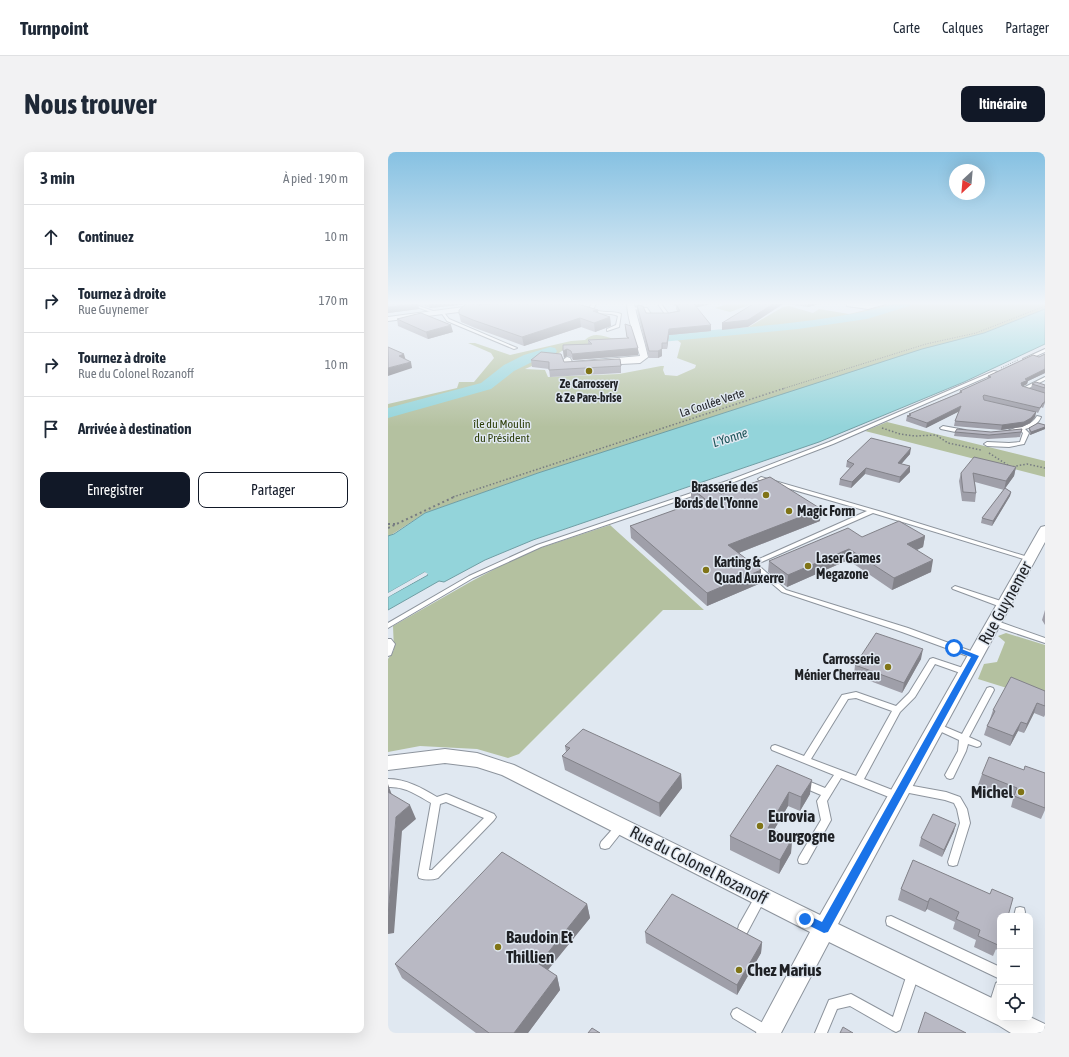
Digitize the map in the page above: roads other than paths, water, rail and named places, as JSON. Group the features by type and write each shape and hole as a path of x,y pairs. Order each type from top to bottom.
{"street":[{"path":"567,360 568,365 640,360 644,357 641,345"},
{"name":"Rue Guynemer","path":"768,1033 824,928 1045,530"},
{"name":"Rue du Colonel Rozanoff","path":"388,763 445,756 477,760 508,770 997,1014"},
{"name":"Rue du Colonel Rozanoff","path":"1012,1021 1036,1033"}],"lane":[{"path":"508,345 515,348"},
{"path":"1017,363 1045,350"},
{"path":"388,626 471,577 538,546 732,481 876,425 1003,369"},
{"path":"1045,378 1023,389 1045,396"},
{"path":"1002,432 1022,429 1037,422 1040,416"},
{"path":"943,428 969,432"},
{"path":"987,444 1009,445 1022,443 1026,433 1022,429"},
{"path":"761,479 873,511 1029,559"},
{"path":"873,511 752,564 784,591 905,630 976,656"},
{"path":"955,588 1004,605"},
{"path":"994,623 1045,640"},
{"path":"388,641 391,644 388,653"},
{"path":"858,781 897,710 912,695 933,661 966,672"},
{"path":"950,775 962,751 964,739 990,690"},
{"path":"806,760 845,697 856,695 897,710"},
{"path":"936,726 977,744"},
{"path":"775,748 858,781 900,792 946,796 957,800 962,809 965,823 953,862"},
{"path":"804,860 826,820 822,801 839,774"},
{"path":"791,778 827,793"},
{"path":"388,783 395,782 402,784 436,801 446,798 491,817 434,875 423,876 436,801"},
{"path":"605,845 621,826"},
{"path":"743,929 761,896"},
{"path":"891,921 997,972"},
{"path":"821,1033 833,1004 851,1000 894,1030 914,972"},
{"path":"738,1014 768,1033"}],"water":[{"name":"L'Yonne","path":"937,345 1043,345 964,382 819,442 533,540 485,560 444,582 439,581 388,610 388,597 428,575 425,572 388,593 388,536 394,534 425,513 538,473"}],"waterway":[{"path":"388,413 486,386 509,368 529,358 550,351"}],"place":[{"name":"Ze Carrossery & Ze Pare-brise","path":"589,371"},
{"name":"Brasserie des Bords de l'Yonne","path":"766,495"},
{"name":"Magic Form","path":"789,511"},
{"name":"Laser Games Megazone","path":"808,566"},
{"name":"Karting & Quad Auxerre","path":"706,570"},
{"name":"Carrosserie Ménier Cherreau","path":"888,667"},
{"name":"Michel","path":"1021,792"},
{"name":"Eurovia Bourgogne","path":"760,826"},
{"name":"Baudoin Et Thillien","path":"498,947"},
{"name":"Chez Marius","path":"739,970"}],"park label":[{"name":"île du Moulin du Président","path":"502,431"}]}
